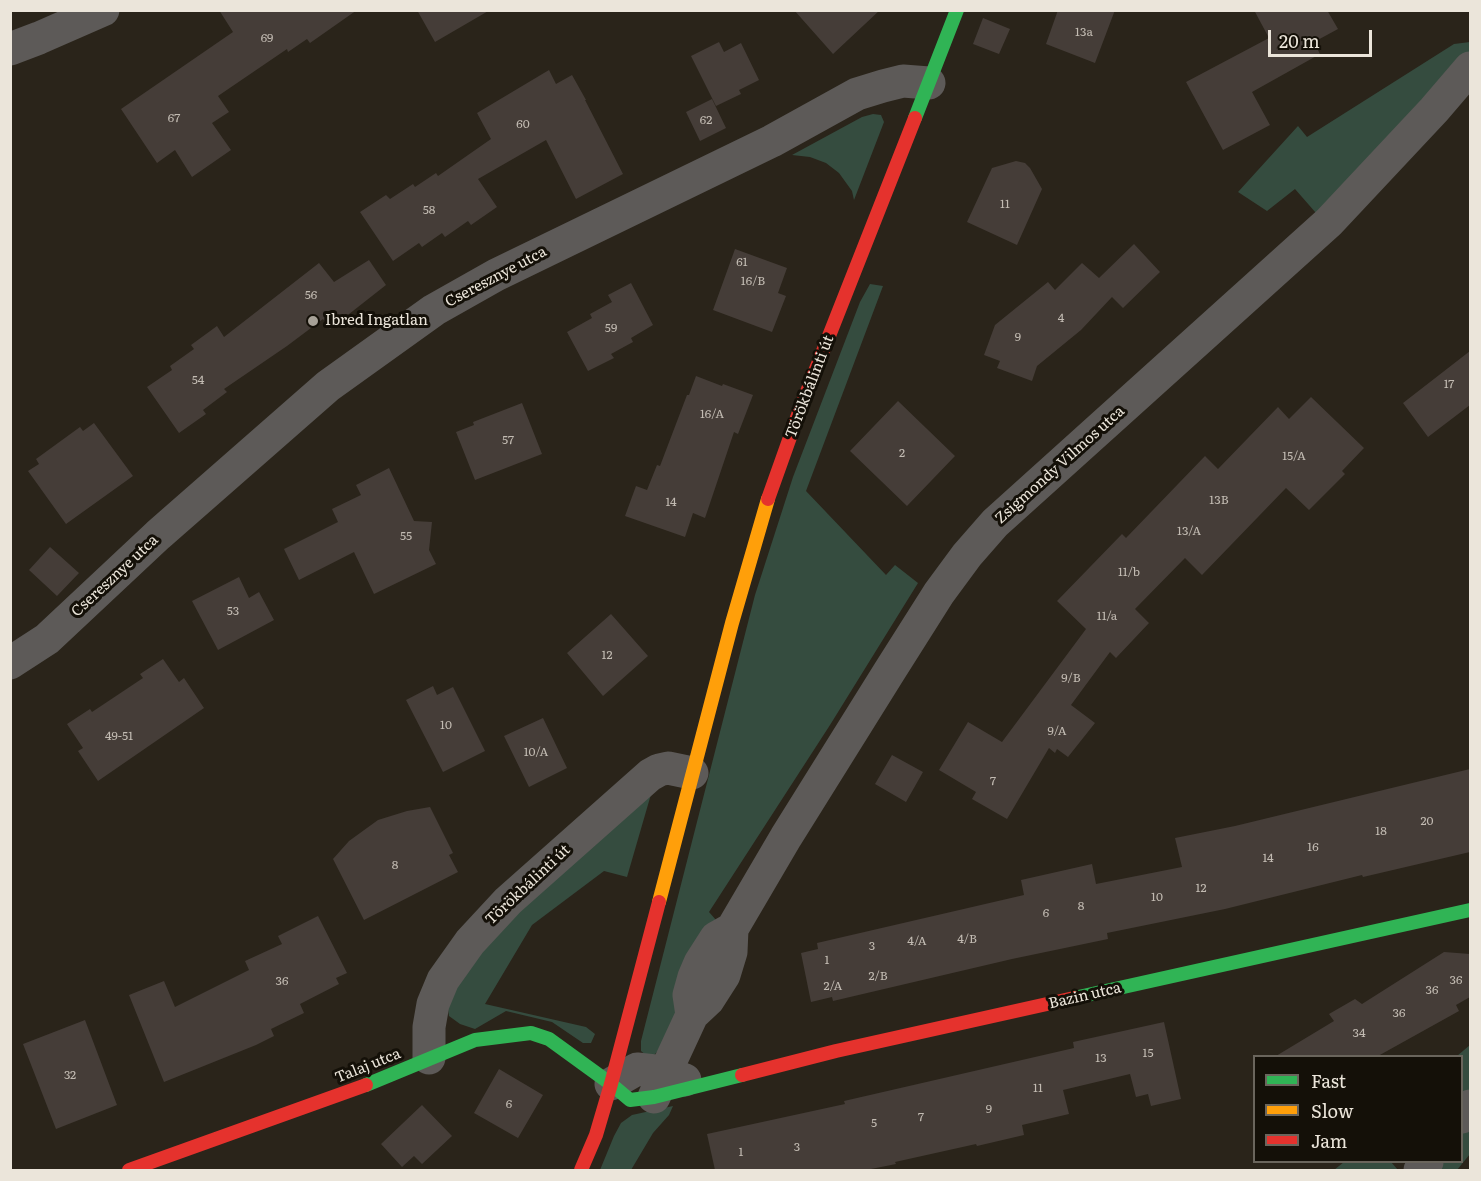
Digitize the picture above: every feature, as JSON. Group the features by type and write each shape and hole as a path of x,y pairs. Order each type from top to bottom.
{"street":[{"path":"10,49 103,10"},
{"name":"Törökbálinti út","path":"581,1170 596,1135 611,1084 732,623 779,465 957,10"},
{"name":"Zsigmondy Vilmos utca","path":"659,1085 692,1015 708,1000 724,975 731,952 732,929 786,837 889,672 939,593 967,555 995,524 1329,222 1434,110 1470,68"},
{"name":"Cseresznye utca","path":"10,663 47,639 158,535 328,386 434,310 496,275 772,141 857,94 903,81 929,83"},
{"name":"Törökbálinti út","path":"429,1058 429,1028 433,1004 443,980 470,942 508,900 650,775 668,768 692,773"},
{"name":"Bazin utca","path":"611,1084 637,1069 659,1085 700,1086 836,1051 1470,910"},
{"name":"Talaj utca","path":"129,1170 316,1104 475,1040 531,1033 549,1039 611,1084"}],"green space":[{"path":"1470,42 1470,58 1316,213 1295,189 1267,211 1238,192 1298,126 1307,137 1454,44"},
{"path":"873,114 881,115 884,122 854,200 852,191 839,173 826,163 810,157 792,155 862,117"},
{"path":"870,284 883,286 806,491 886,575 895,565 918,583 830,725 709,912 716,920 681,1003 660,1049 654,1055 647,1056 641,1051 641,1041 755,595 793,477 860,302"},
{"path":"654,784 627,877 604,871 532,925 485,1004 586,1027 595,1034 591,1043 583,1043 552,1022 506,1011 475,1029 460,1024 449,1016 447,1001 469,955"},
{"path":"1470,1045 1470,1099 1463,1109 1463,1055 1458,1055"},
{"path":"673,1106 669,1115 653,1133 631,1170 600,1170 621,1123 632,1115"},
{"path":"1470,1116 1470,1154 1463,1163 1463,1126"},
{"path":"1343,1163 1392,1163 1398,1170 1334,1170"},
{"path":"1433,1163 1463,1163 1457,1170 1427,1170"}],"building":[{"path":"219,10 357,10 310,43 307,39 288,52 287,49 218,96 229,112 212,123 231,150 192,177 175,150 157,163 121,109 233,32"},
{"path":"417,10 490,10 435,42"},
{"path":"794,10 880,10 833,54"},
{"path":"1058,10 1115,10 1095,63 1046,44"},
{"path":"1254,10 1327,10 1338,29 1314,42 1320,54 1252,92 1270,125 1223,150 1186,82 1269,38"},
{"path":"983,18 1010,29 999,54 973,44"},
{"path":"719,42 724,52 741,43 759,80 739,90 741,94 716,106 691,56"},
{"path":"549,70 556,84 572,75 623,174 576,199 546,140 478,179 497,207 471,225 468,221 445,237 442,233 422,247 419,243 393,261 360,212 386,195 390,199 413,184 415,187 436,173 438,176 491,139 477,113"},
{"path":"712,99 726,128 700,141 686,112"},
{"path":"1016,161 1025,163 1030,168 1042,189 1017,245 967,222 992,168"},
{"path":"1134,244 1160,272 1123,308 1112,297 1081,330 1037,366 1032,381 997,368 1000,361 984,355 995,325 1048,282 1055,290 1082,263 1099,278"},
{"path":"735,249 787,268 778,293 786,296 772,332 713,310"},
{"path":"369,260 386,285 330,329 323,319 224,389 227,392 203,410 206,414 179,433 147,387 172,370 170,366 194,349 191,345 217,326 224,337 319,263 334,282"},
{"path":"631,283 653,325 631,338 633,342 611,354 614,358 588,371 567,332 592,318 590,314 612,302 608,295"},
{"path":"1470,351 1470,405 1428,437 1403,403"},
{"path":"696,376 753,395 738,434 734,432 705,518 693,513 685,537 625,516 636,486 647,490 657,465 660,466"},
{"path":"1311,397 1364,448 1342,471 1345,474 1309,510 1286,488 1202,575 1185,558 1135,609 1149,623 1116,658 1110,652 1071,705 1095,723 1068,757 1057,749 1055,753 1049,748 1007,819 972,799 976,792 939,770 968,722 1002,742 1086,629 1057,601 1122,534 1126,538 1205,456 1218,469 1278,407 1289,419"},
{"path":"898,401 955,456 907,506 850,451"},
{"path":"522,403 542,454 475,480 456,432 474,425 473,422"},
{"path":"94,423 133,476 66,524 28,471 39,464 36,459 80,427 83,431"},
{"path":"389,468 414,521 432,522 429,550 436,564 374,594 354,552 299,580 284,549 338,522 332,509 361,495 356,485"},
{"path":"50,547 79,573 57,596 29,570"},
{"path":"239,577 249,598 259,592 274,620 218,650 192,601"},
{"path":"611,614 648,656 603,696 567,653"},
{"path":"163,659 179,682 184,678 204,708 98,781 78,751 83,748 67,724 90,709 92,712 143,678 140,674"},
{"path":"433,686 437,695 453,687 485,751 443,772 406,700"},
{"path":"543,718 567,768 529,787 504,736"},
{"path":"892,755 923,772 906,802 875,784"},
{"path":"1470,769 1470,852 1363,877 1362,875 1225,909 1107,933 1108,939 833,1001 832,997 811,1002 801,953 818,949 817,943 1024,895 1021,880 1092,864 1096,884 1182,867 1175,838 1235,826"},
{"path":"430,807 453,853 449,855 458,872 364,920 333,859 349,841 378,820"},
{"path":"318,916 347,973 336,978 339,984 300,1004 304,1013 271,1029 274,1036 164,1082 129,995 164,981 175,1007 249,970 245,961 282,944 278,936"},
{"path":"1444,952 1470,954 1470,997 1456,1005 1459,1011 1380,1055 1278,1055 1334,1021 1329,1014 1355,999 1362,1004"},
{"path":"85,1020 117,1105 56,1129 23,1044"},
{"path":"1164,1022 1181,1099 1151,1106 1148,1094 1136,1097 1130,1074 1063,1090 1069,1114 1022,1125 1024,1135 977,1146 976,1144 866,1170 715,1170 707,1134 845,1104 844,1101 1074,1048 1073,1042"},
{"path":"499,1069 543,1095 518,1138 474,1113"},
{"path":"422,1105 452,1136 422,1164 414,1156 402,1167 381,1144"}],"traffic: fast":[{"path":"915,118 957,10"},
{"path":"1074,998 1470,910"},
{"path":"366,1085 475,1040 531,1033 549,1039 630,1100 654,1097 742,1075"}],"traffic: slow":[{"path":"659,902 732,623 768,499"}],"traffic: jam":[{"path":"768,499 799,412 915,118"},
{"path":"581,1170 596,1135 611,1084 659,902"},
{"path":"742,1075 836,1051 1074,998"},
{"path":"129,1170 366,1085"}],"place":[{"name":"Ibred Ingatlan","path":"313,321"}]}
